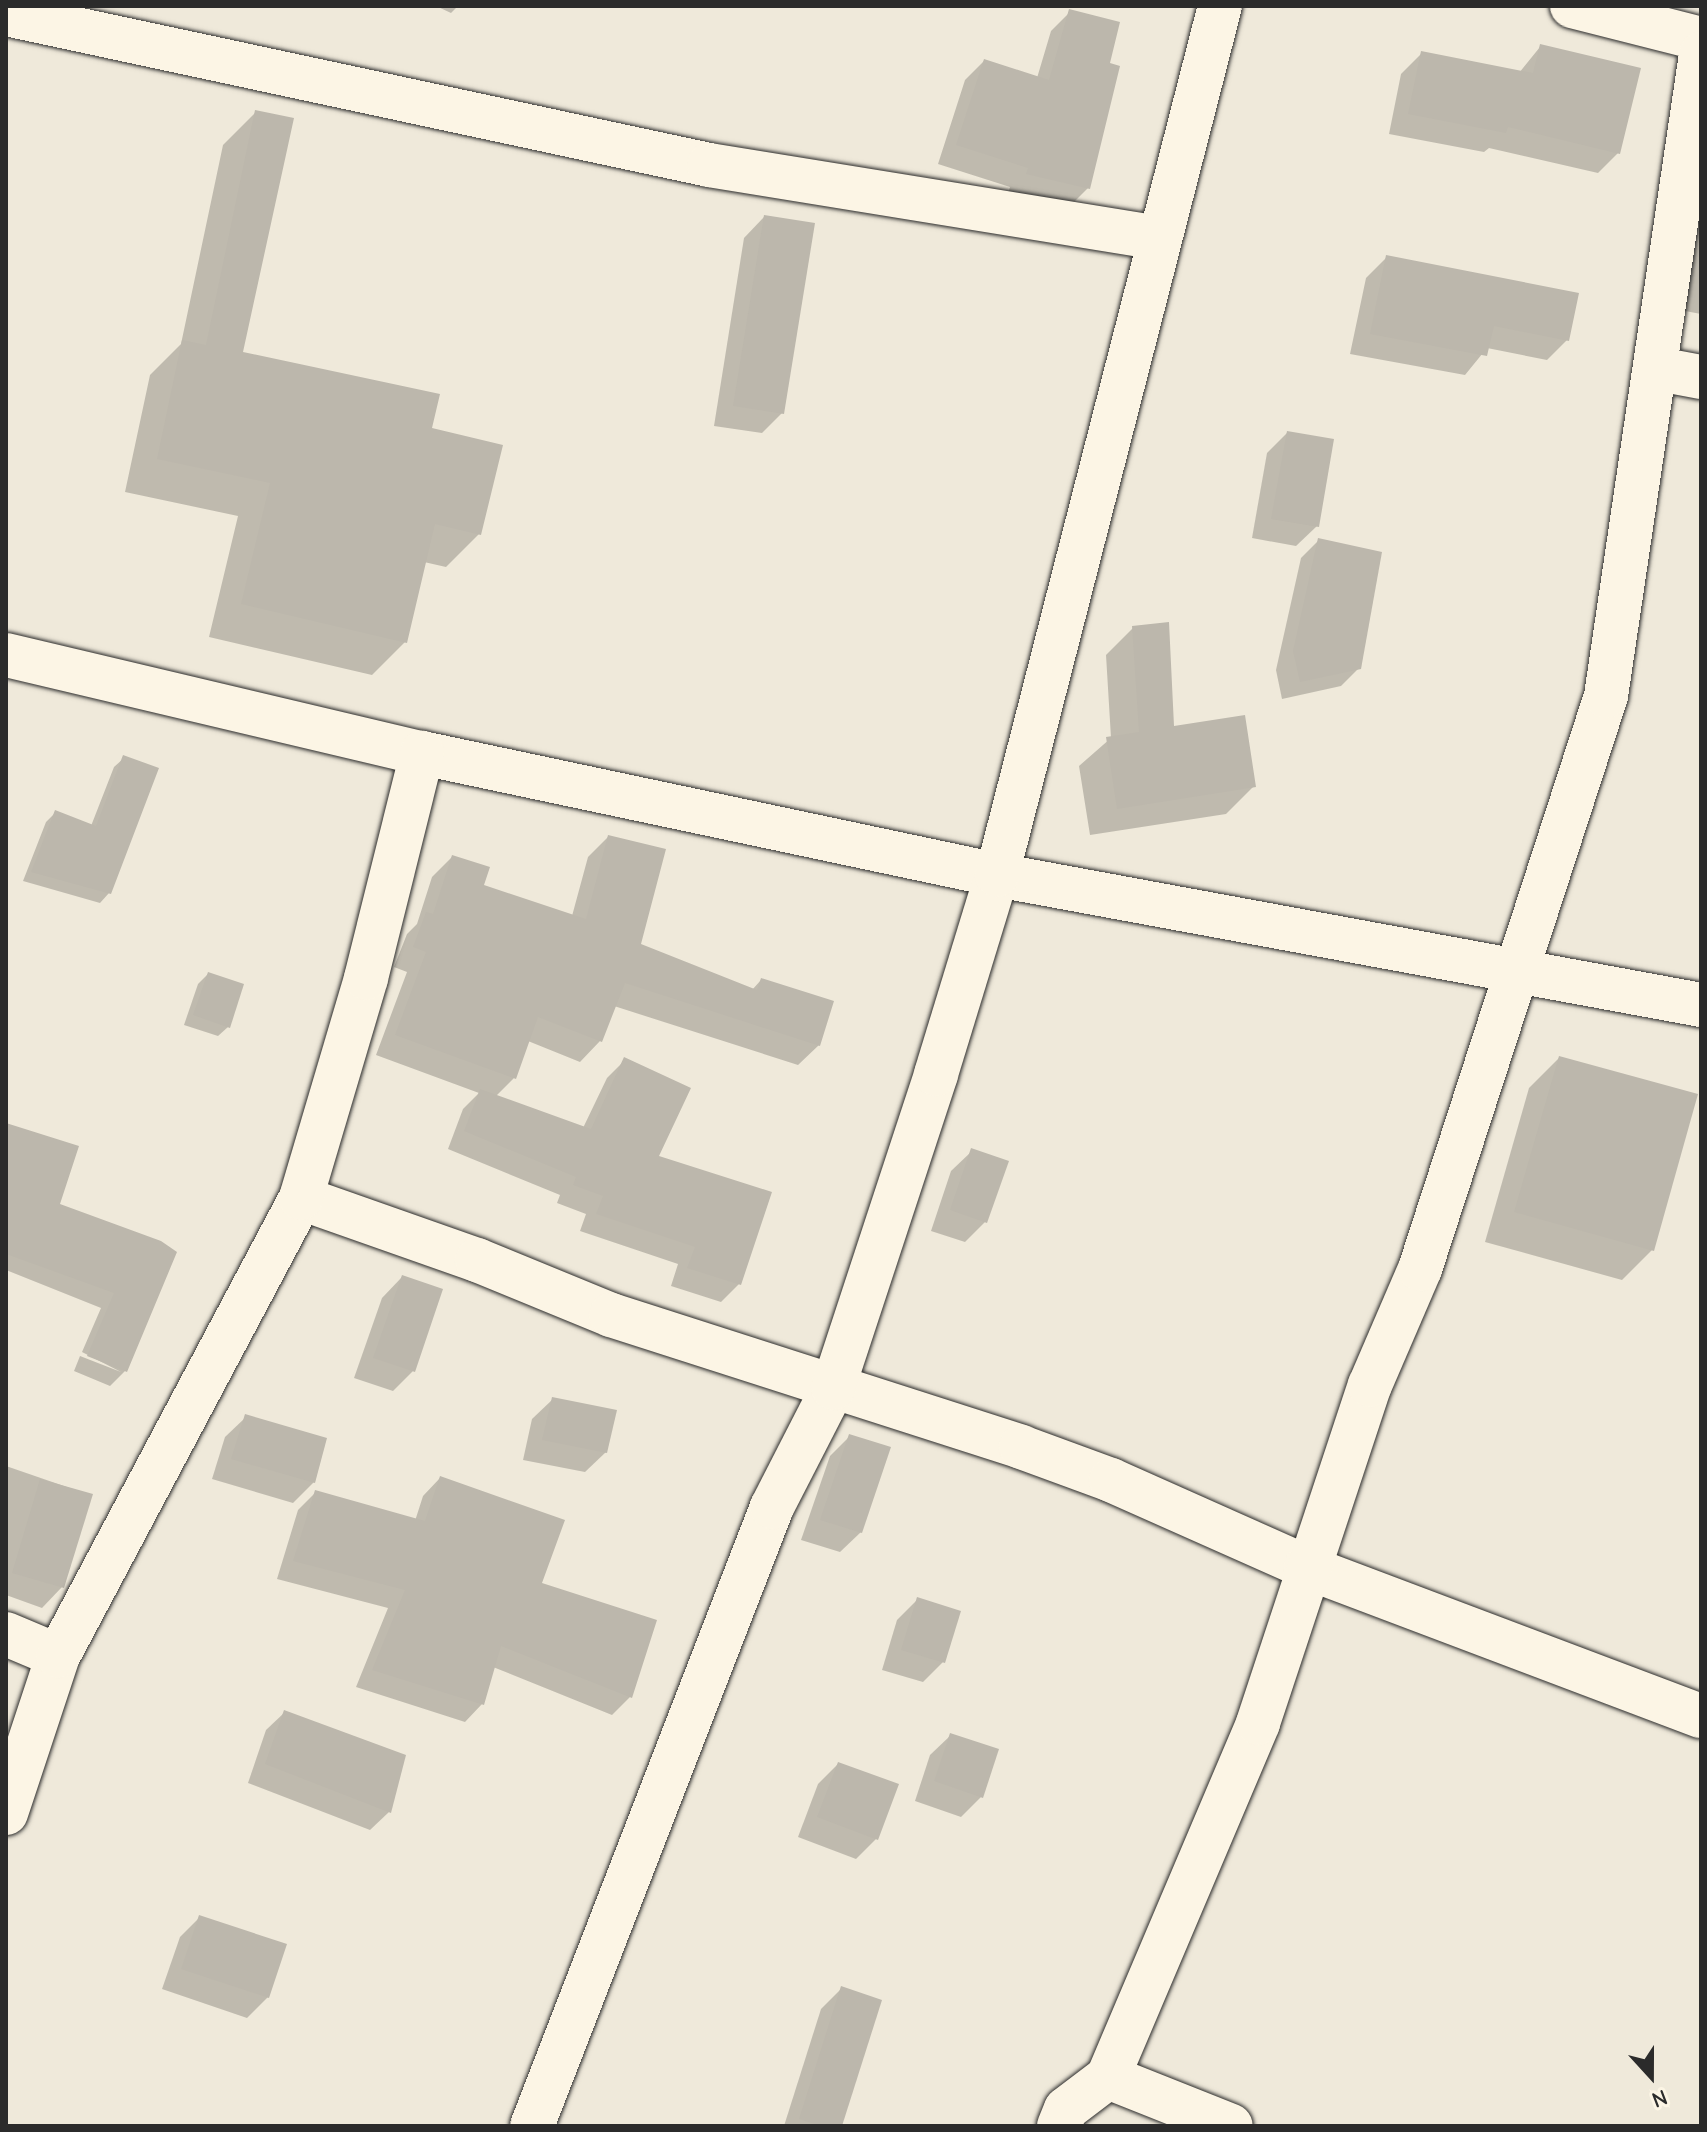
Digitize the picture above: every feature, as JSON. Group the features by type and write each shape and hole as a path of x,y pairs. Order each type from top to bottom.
{"street":[{"path":"532,2126 772,1507 833,1388 997,875 1220,6"},
{"path":"1572,6 1701,39"},
{"path":"6,14 709,165 1159,238"},
{"path":"1059,2126 1066,2109 1108,2077 1258,1723 1306,1567 1370,1385 1420,1269 1606,696 1658,369 1701,54"},
{"path":"1658,369 1701,377"},
{"path":"6,655 422,753 997,875 1516,968 1701,1005"},
{"path":"6,1813 58,1656 301,1198 366,978 422,753"},
{"path":"301,1198 477,1260 611,1315 833,1388 983,1433 1111,1480 1306,1567 1701,1716"},
{"path":"6,1634 58,1656"},
{"path":"1108,2077 1231,2126"}],"building":[{"path":"1069,9 1120,22 1110,63 1120,66 1090,189 1026,174 1028,168 956,145 984,59 1049,80"},
{"path":"1540,44 1641,68 1620,154 1508,127 1506,133 1408,114 1421,51 1533,73"},
{"path":"255,110 294,118 243,352 440,394 432,428 503,445 481,535 435,524 407,643 241,604 270,483 157,459 182,340 206,345"},
{"path":"764,215 815,223 784,414 733,406"},
{"path":"1386,255 1579,293 1569,341 1494,326 1487,356 1370,334"},
{"path":"1287,431 1334,439 1319,527 1271,519"},
{"path":"1318,538 1382,552 1361,669 1300,682 1293,651"},
{"path":"1169,622 1174,726 1245,715 1256,787 1117,809 1106,737 1139,732 1132,626"},
{"path":"123,755 159,768 111,894 31,872 55,810 96,826"},
{"path":"608,835 666,849 641,944 757,990 761,978 834,1001 820,1046 625,983 602,1042 538,1017 516,1079 395,1035 426,952 413,947 426,912 433,914 452,855 490,867 484,885 586,919"},
{"path":"208,972 244,984 230,1028 193,1015"},
{"path":"1559,1056 1698,1094 1654,1251 1514,1212"},
{"path":"624,1057 691,1088 659,1156 772,1192 741,1285 687,1268 695,1247 596,1214 603,1196 573,1185 576,1177 464,1131 480,1089 591,1129"},
{"path":"6,1123 79,1146 60,1204 161,1241 177,1252 127,1372 87,1356 114,1293 6,1254"},
{"path":"971,1148 1009,1161 987,1223 950,1210"},
{"path":"402,1275 443,1289 415,1372 373,1358"},
{"path":"552,1397 617,1410 607,1453 542,1440"},
{"path":"245,1414 327,1438 315,1483 231,1459"},
{"path":"849,1434 891,1447 862,1533 820,1520"},
{"path":"440,1476 565,1520 542,1583 657,1620 632,1698 501,1646 484,1705 372,1670 405,1590 293,1561 315,1490 425,1521"},
{"path":"40,1479 93,1494 64,1588 12,1573"},
{"path":"917,1597 961,1611 945,1663 901,1650"},
{"path":"284,1710 406,1755 391,1813 265,1764"},
{"path":"950,1733 999,1749 983,1798 934,1781"},
{"path":"838,1762 899,1784 878,1840 817,1817"},
{"path":"199,1915 287,1944 269,1998 181,1969"},
{"path":"841,1986 882,2000 842,2126 821,2126 799,2119"}]}
